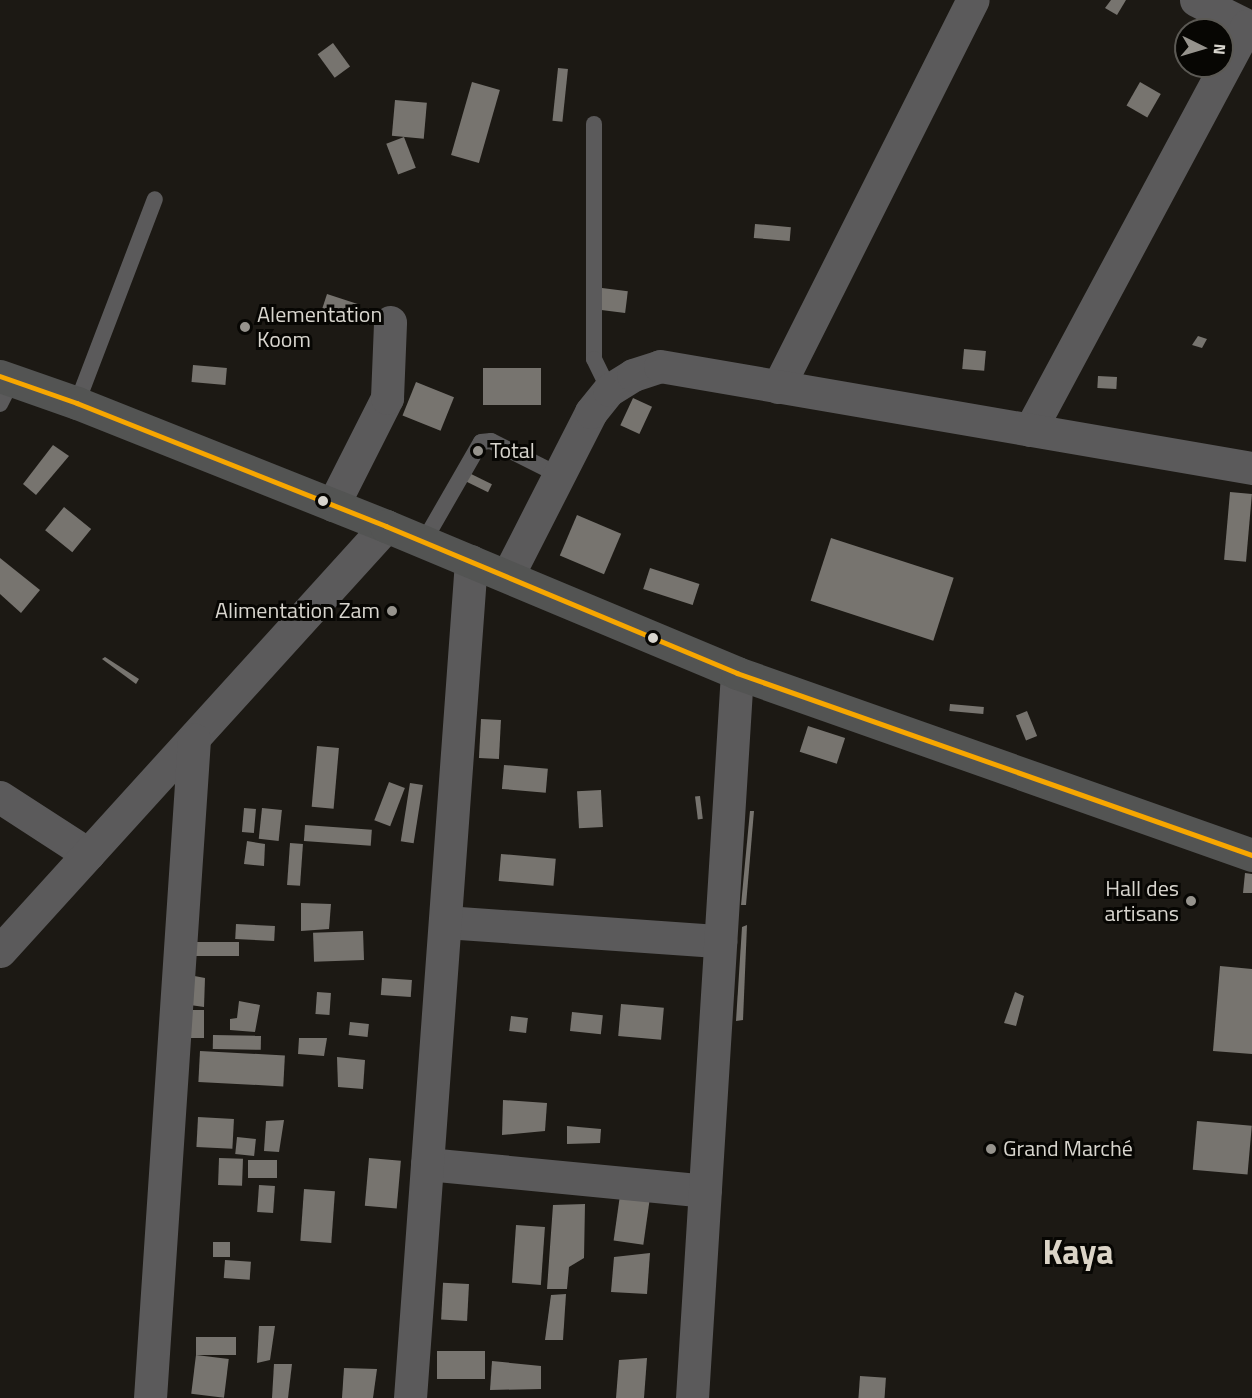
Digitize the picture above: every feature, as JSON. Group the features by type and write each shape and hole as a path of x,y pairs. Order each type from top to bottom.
{"main road":[{"path":"4,387 77,403 508,575 737,673 1252,855"}],"street":[{"path":"778,387 973,0"},
{"path":"1030,430 1250,27 1197,0"},
{"path":"333,505 387,398 390,322"},
{"path":"508,575 591,412 609,390 633,375 660,366 1252,468"},
{"path":"0,951 386,526"},
{"path":"410,1398 471,561"},
{"path":"692,1398 737,673"},
{"path":"150,1398 194,739"},
{"path":"0,797 88,854"},
{"path":"445,922 720,941"},
{"path":"427,1164 705,1191"}],"lane":[{"path":"594,124 594,359 609,390"},
{"path":"77,403 155,199"},
{"path":"424,541 481,442 491,441 559,475"}],"building":[{"path":"1111,0 1126,0 1117,15 1105,8"},
{"path":"333,43 350,66 335,78 318,54"},
{"path":"558,68 568,69 562,122 552,121"},
{"path":"472,82 500,90 479,163 451,155"},
{"path":"1140,82 1161,94 1147,117 1126,105"},
{"path":"395,100 427,103 424,139 392,136"},
{"path":"404,137 416,168 398,175 386,144"},
{"path":"755,224 791,227 790,241 754,238"},
{"path":"602,288 628,291 625,313 599,310"},
{"path":"327,294 358,304 352,323 321,313"},
{"path":"1198,336 1207,339 1202,348 1192,345"},
{"path":"964,349 986,351 984,371 962,369"},
{"path":"193,365 227,368 225,385 192,382"},
{"path":"483,368 541,368 541,405 483,405"},
{"path":"1098,376 1117,377 1116,389 1097,388"},
{"path":"416,382 454,397 441,431 403,415"},
{"path":"633,398 652,407 639,434 620,425"},
{"path":"53,445 69,456 36,495 23,484"},
{"path":"465,471 492,484 488,492 461,479"},
{"path":"1230,492 1252,494 1246,562 1224,560"},
{"path":"64,507 91,529 72,552 45,530"},
{"path":"577,515 621,534 604,574 560,556"},
{"path":"831,538 954,578 933,641 811,601"},
{"path":"0,558 40,590 21,613 0,594"},
{"path":"650,568 699,584 693,605 643,589"},
{"path":"105,657 139,679 136,684 102,659"},
{"path":"950,704 984,707 983,714 949,711"},
{"path":"1027,711 1037,736 1026,741 1016,715"},
{"path":"481,719 501,720 499,759 479,758"},
{"path":"808,726 845,738 837,764 800,752"},
{"path":"317,746 339,748 334,809 312,807"},
{"path":"504,765 548,769 546,793 502,789"},
{"path":"389,782 405,788 390,826 374,820"},
{"path":"410,783 423,785 414,843 401,841"},
{"path":"601,790 603,827 579,828 577,791"},
{"path":"700,796 703,819 698,819 695,797"},
{"path":"244,808 256,809 254,833 242,832"},
{"path":"262,808 282,810 279,841 259,839"},
{"path":"750,811 754,811 746,905 741,905"},
{"path":"305,825 372,830 371,846 304,841"},
{"path":"247,841 265,844 264,866 244,864"},
{"path":"290,843 303,844 300,886 287,885"},
{"path":"501,854 556,859 553,886 499,881"},
{"path":"1245,873 1252,874 1252,893 1243,893"},
{"path":"301,903 331,904 329,929 301,931"},
{"path":"236,924 275,926 274,941 235,939"},
{"path":"747,925 743,1020 736,1021 742,927"},
{"path":"363,931 364,960 314,962 313,933"},
{"path":"194,942 239,942 239,956 194,956"},
{"path":"1220,966 1252,969 1252,1054 1213,1051"},
{"path":"184,974 205,978 204,1007 183,1004"},
{"path":"382,978 412,980 411,997 381,995"},
{"path":"317,992 331,993 329,1015 315,1014"},
{"path":"1015,992 1024,996 1016,1026 1004,1023"},
{"path":"239,1001 260,1005 255,1032 230,1030 230,1019 237,1018"},
{"path":"621,1004 664,1008 661,1040 618,1036"},
{"path":"186,1010 204,1010 204,1038 186,1038"},
{"path":"572,1012 603,1015 601,1034 570,1031"},
{"path":"511,1016 528,1018 526,1033 509,1031"},
{"path":"350,1022 369,1024 368,1037 349,1035"},
{"path":"213,1035 261,1036 261,1050 213,1049"},
{"path":"299,1038 327,1038 324,1056 298,1054"},
{"path":"200,1051 285,1055 283,1086 198,1082"},
{"path":"337,1057 365,1060 363,1089 338,1087"},
{"path":"503,1100 547,1103 545,1131 502,1135"},
{"path":"198,1117 234,1119 232,1149 196,1147"},
{"path":"284,1120 279,1152 264,1151 266,1121"},
{"path":"1197,1121 1252,1126 1248,1175 1193,1170"},
{"path":"567,1126 601,1129 600,1143 567,1144"},
{"path":"237,1137 256,1139 254,1156 235,1154"},
{"path":"219,1158 243,1159 242,1186 218,1185"},
{"path":"369,1158 401,1161 397,1209 365,1206"},
{"path":"248,1160 277,1160 277,1178 248,1178"},
{"path":"259,1185 275,1186 273,1213 257,1212"},
{"path":"621,1188 651,1192 643,1245 614,1240"},
{"path":"304,1189 335,1191 331,1243 300,1241"},
{"path":"585,1204 584,1258 569,1267 567,1289 547,1289 553,1205"},
{"path":"516,1225 545,1227 541,1285 512,1283"},
{"path":"213,1242 230,1242 230,1257 213,1257"},
{"path":"650,1253 647,1294 611,1292 614,1257"},
{"path":"225,1260 251,1262 250,1280 224,1278"},
{"path":"443,1283 469,1284 467,1321 441,1320"},
{"path":"566,1294 563,1340 545,1340 551,1295"},
{"path":"259,1326 275,1326 270,1360 257,1363"},
{"path":"196,1337 236,1337 236,1355 196,1355"},
{"path":"437,1351 485,1351 485,1379 437,1379"},
{"path":"196,1355 229,1359 224,1398 191,1394"},
{"path":"647,1358 644,1398 616,1398 619,1360"},
{"path":"492,1361 541,1366 541,1389 490,1390"},
{"path":"274,1364 292,1364 288,1398 272,1398"},
{"path":"344,1368 377,1369 373,1398 342,1398"},
{"path":"860,1376 886,1378 885,1398 858,1398"}],"transit line":[{"path":"0,376 77,403 386,526 737,673 1252,855"}],"place":[{"name":"Alementation Koom","path":"245,327"},
{"name":"Total","path":"478,451"},
{"name":"Alimentation Zam","path":"392,611"},
{"name":"Hall des artisans","path":"1191,901"},
{"name":"Grand Marché","path":"991,1149"}],"district":[{"name":"Kaya","path":"1078,1252"}]}
